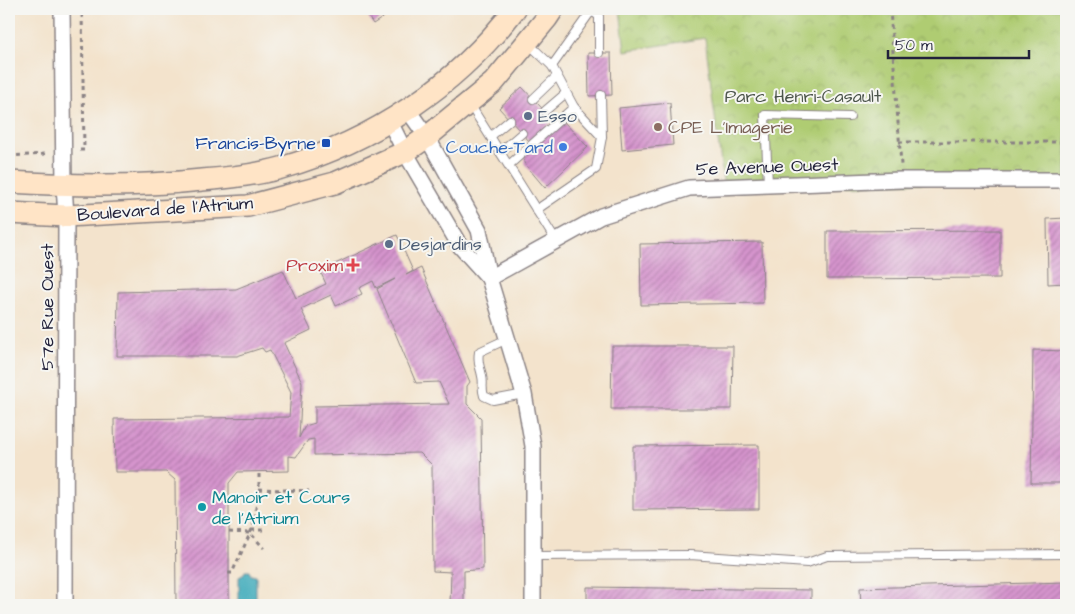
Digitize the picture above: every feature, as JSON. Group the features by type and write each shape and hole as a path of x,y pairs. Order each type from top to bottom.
{"street":[{"name":"57e Rue Ouest","path":"62,9 66,216 65,605"},
{"name":"Boulevard de l'Atrium","path":"9,182 64,185 155,185 239,177 280,168 334,149 390,122 455,74 497,33 515,9"},
{"name":"Boulevard de l'Atrium","path":"9,213 66,216 248,206 335,183 404,152 469,103 494,82 553,9"},
{"path":"407,109 426,137 479,230 489,278 524,394 533,446 533,605"},
{"path":"390,122 404,152 460,246 489,278"},
{"name":"5e Avenue Ouest","path":"489,278 601,216 689,188 902,180 1066,180"}],"lane":[{"path":"552,66 589,14 594,12 598,16 599,53"},
{"path":"527,42 552,66 574,107 602,137"},
{"path":"533,99 557,76"},
{"path":"545,112 566,93"},
{"path":"536,210 596,169 602,137 601,95"},
{"path":"469,103 556,241"},
{"path":"509,165 574,107"},
{"path":"768,184 766,115 850,117"},
{"path":"491,136 510,120"},
{"path":"500,152 522,133"},
{"path":"508,339 485,348 480,352 477,361 483,378 481,388 484,396 493,400 524,394"},
{"path":"533,556 690,555 807,563 827,556 1066,554"}],"path":[{"path":"82,9 84,150"},
{"path":"796,9 825,9"},
{"path":"890,9 902,180"},
{"path":"899,142 1066,142"},
{"path":"9,156 47,154"},
{"path":"228,573 232,573 251,532 259,489 259,472"},
{"path":"259,489 309,491"},
{"path":"279,490 280,498"},
{"path":"229,532 264,530"},
{"path":"251,532 264,548"}],"green space":[{"name":"Parc Henri-Casault","path":"620,9 1066,9 1066,180 724,187 705,38 625,51"}],"water":[{"path":"245,571 249,571 251,575 256,576 256,605 239,605 239,577"}],"building":[{"path":"363,9 396,9 373,24"},
{"path":"588,53 611,53 612,95 589,96"},
{"name":"Esso","path":"522,87 553,120 530,142 499,108"},
{"path":"670,103 673,145 622,150 619,108"},
{"path":"562,120 588,147 545,188 524,163 525,153"},
{"path":"1066,218 1066,283 1048,284 1047,219"},
{"path":"1000,230 1000,278 827,279 827,231"},
{"path":"397,235 413,271 406,275 421,268 470,382 467,386 467,404 481,418 483,569 464,571 464,605 450,605 451,572 433,571 432,465 420,453 314,455 314,439 308,440 296,457 289,456 289,471 238,472 229,483 229,605 176,605 175,480 166,472 115,472 114,419 289,417 291,392 270,350 265,352 262,348 237,356 117,356 118,292 236,289 283,270 296,298 326,284 320,271","holes":["395,279 377,289 416,383 439,382 449,404 315,406 315,423 305,426 299,438 302,382 284,343 311,330 301,309 331,295 336,306 362,294 359,288 373,281 376,288"]},
{"path":"762,242 763,303 641,305 640,244"},
{"path":"612,346 733,346 732,409 611,409"},
{"path":"1033,350 1066,351 1066,483 1031,483"},
{"path":"759,445 759,509 633,510 633,446"},
{"path":"1066,582 1066,605 861,605 860,588"},
{"path":"587,587 811,590 811,605 587,605"}],"place":[{"name":"Esso","path":"528,116"},
{"name":"CPE L'Imagerie","path":"658,127"},
{"name":"Francis-Byrne","path":"326,143"},
{"name":"Couche-Tard","path":"563,147"},
{"name":"Desjardins","path":"389,244"},
{"name":"Proxim","path":"353,265"},
{"name":"Manoir et Cours de l'Atrium","path":"202,507"}]}
